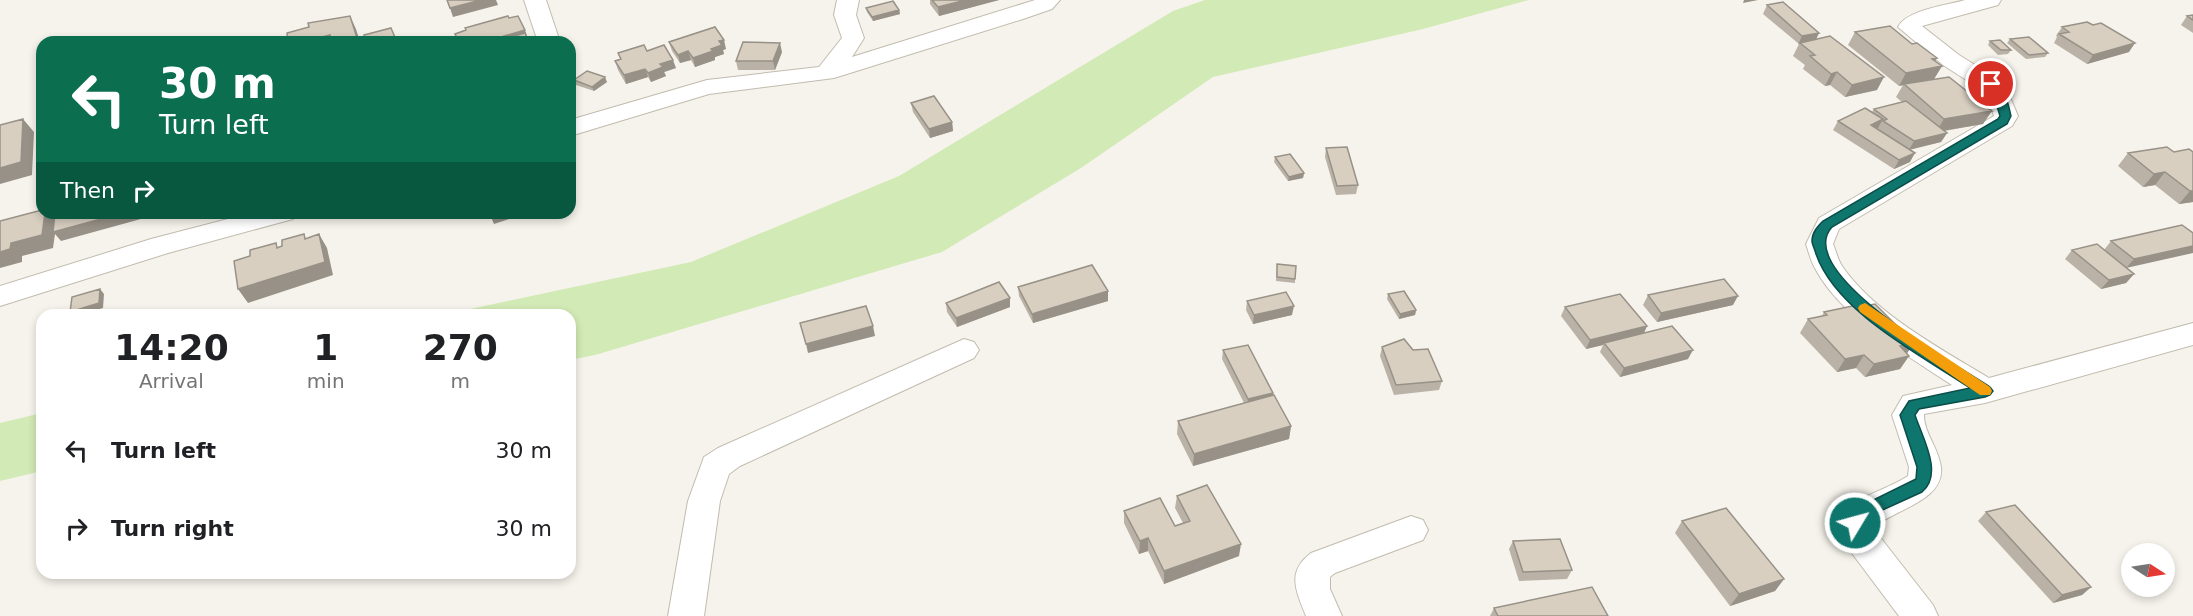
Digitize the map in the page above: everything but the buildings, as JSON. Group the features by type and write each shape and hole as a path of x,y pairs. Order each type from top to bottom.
{"street":[{"path":"535,0 547,36"},
{"path":"826,73 853,38 845,15 848,0"},
{"path":"576,126 707,87 826,73 1015,14 1049,0"},
{"path":"1985,391 1875,318 1834,278 1818,241 1821,231 1828,224 2003,122 2006,116 1996,88 1950,60 1909,27 1910,24 1920,19 1990,0"},
{"path":"0,296 161,246 262,219"},
{"path":"1920,616 1857,534 1855,523 1871,509 1917,488 1923,482 1925,467 1907,415 1914,405 1985,391 2193,334"},
{"path":"686,616 704,501 715,466 729,457 964,350"},
{"path":"1324,616 1313,589 1313,571 1323,563 1411,530"}],"green space":[{"path":"1205,0 1529,0 1423,29 1213,77 1081,168 942,252 595,355 576,359 576,309 470,309 691,262 899,176 1173,11"},
{"path":"36,414 36,472 0,481 0,423"}],"slow traffic":[{"path":"1865,308 1875,318 1985,391"}],"route":[{"path":"1855,523 1871,509 1917,488 1923,482 1925,467 1907,415 1914,405 1985,391 1875,318 1845,291 1827,266 1818,241 1821,231 1828,224 2003,122 2006,116 1998,92 1991,84"}]}
